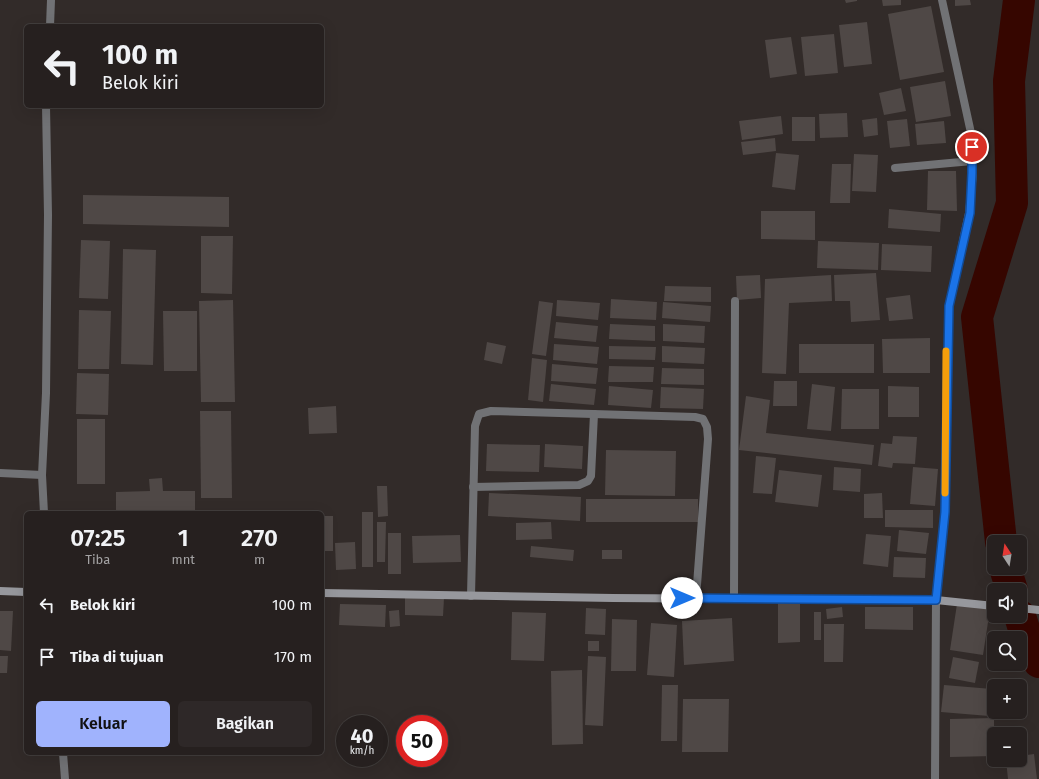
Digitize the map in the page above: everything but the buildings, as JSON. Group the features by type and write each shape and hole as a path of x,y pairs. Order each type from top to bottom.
{"main road":[{"path":"0,591 24,592"},
{"path":"324,593 471,596 936,600 987,605"},
{"path":"1027,609 1039,610"}],"street":[{"path":"50,24 51,0"},
{"path":"935,779 936,600 945,512 949,306 970,213 972,161 971,133 942,0"},
{"path":"44,511 42,475 46,385 48,215 46,108"},
{"path":"895,168 972,161"},
{"path":"734,598 735,301"},
{"path":"471,596 475,426 480,414 491,412 695,417 702,419 707,427 708,438 696,598"},
{"path":"473,487 579,485 588,481 591,476 594,414"},
{"path":"0,473 42,475"},
{"path":"63,755 65,779"}],"waterway":[{"path":"1000,535 977,317 1012,203 1009,81 1019,0"},
{"path":"1007,575 1010,583"},
{"path":"1022,623 1029,645 1039,662"}],"slow traffic":[{"path":"945,493 946,351"}],"route":[{"path":"682,598 936,600 945,512 946,352 949,306 970,213 972,147"}]}
